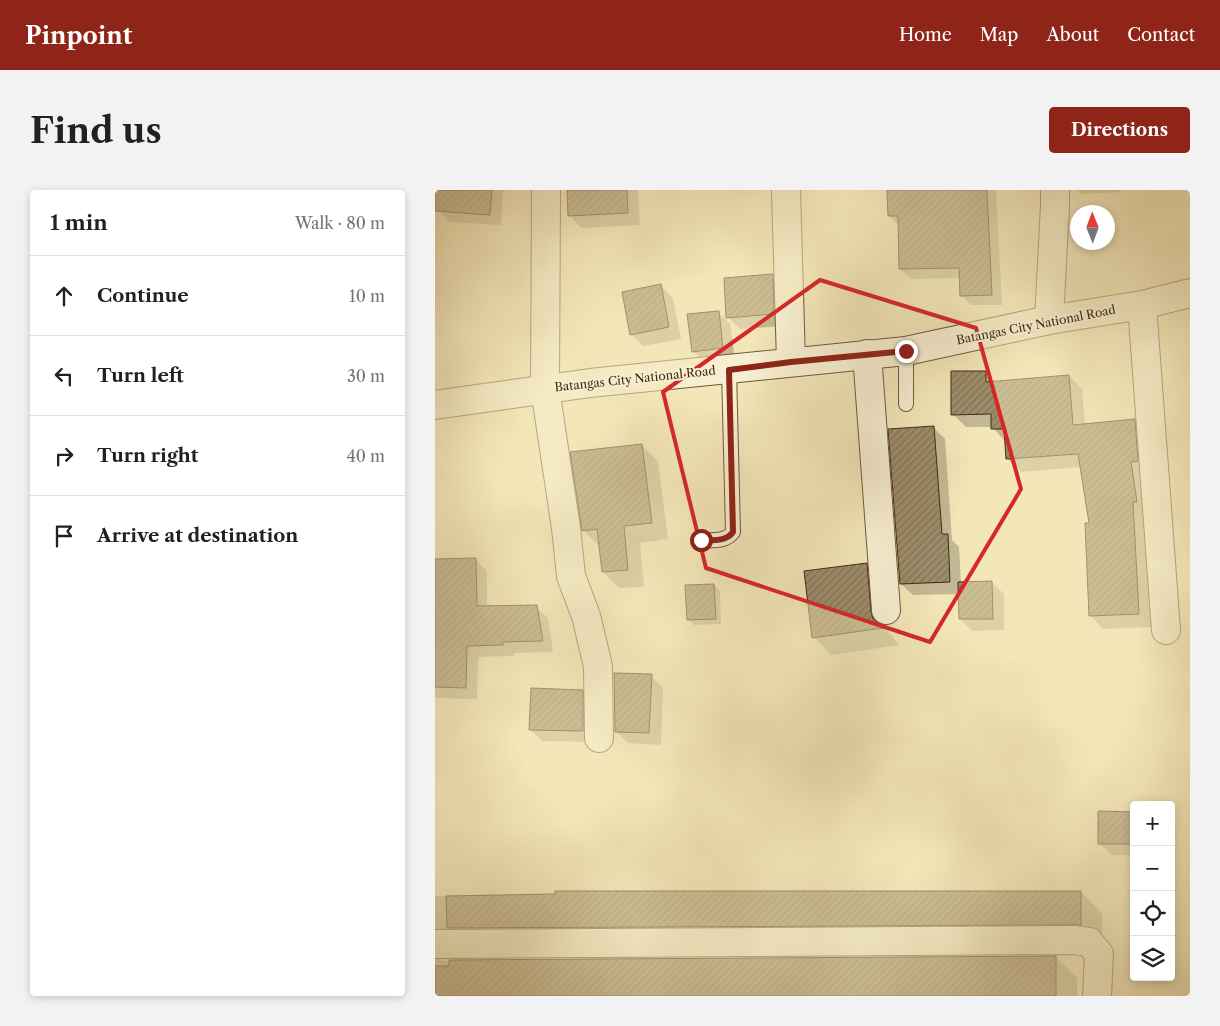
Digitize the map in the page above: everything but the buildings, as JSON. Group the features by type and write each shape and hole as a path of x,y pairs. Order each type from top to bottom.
{"street":[{"path":"546,190 545,389 566,528 571,576 586,616 598,666 599,738"},
{"path":"786,190 791,362"},
{"path":"1049,320 1055,190"},
{"name":"Batangas City National Road","path":"435,405 545,389 906,351 1049,320 1142,305 1190,293"},
{"path":"1142,305 1166,630"},
{"path":"867,354 886,610"},
{"path":"435,944 1074,940 1089,942 1099,954 1097,996"}],"lane":[{"path":"906,351 906,404"},
{"path":"701,540 723,539 729,537 733,532 729,370"}],"highlighted area":[{"path":"820,280 976,328 1021,489 930,642 706,568 663,392"}],"route":[{"path":"701,540 723,539 729,537 733,532 729,370 906,351"}]}
